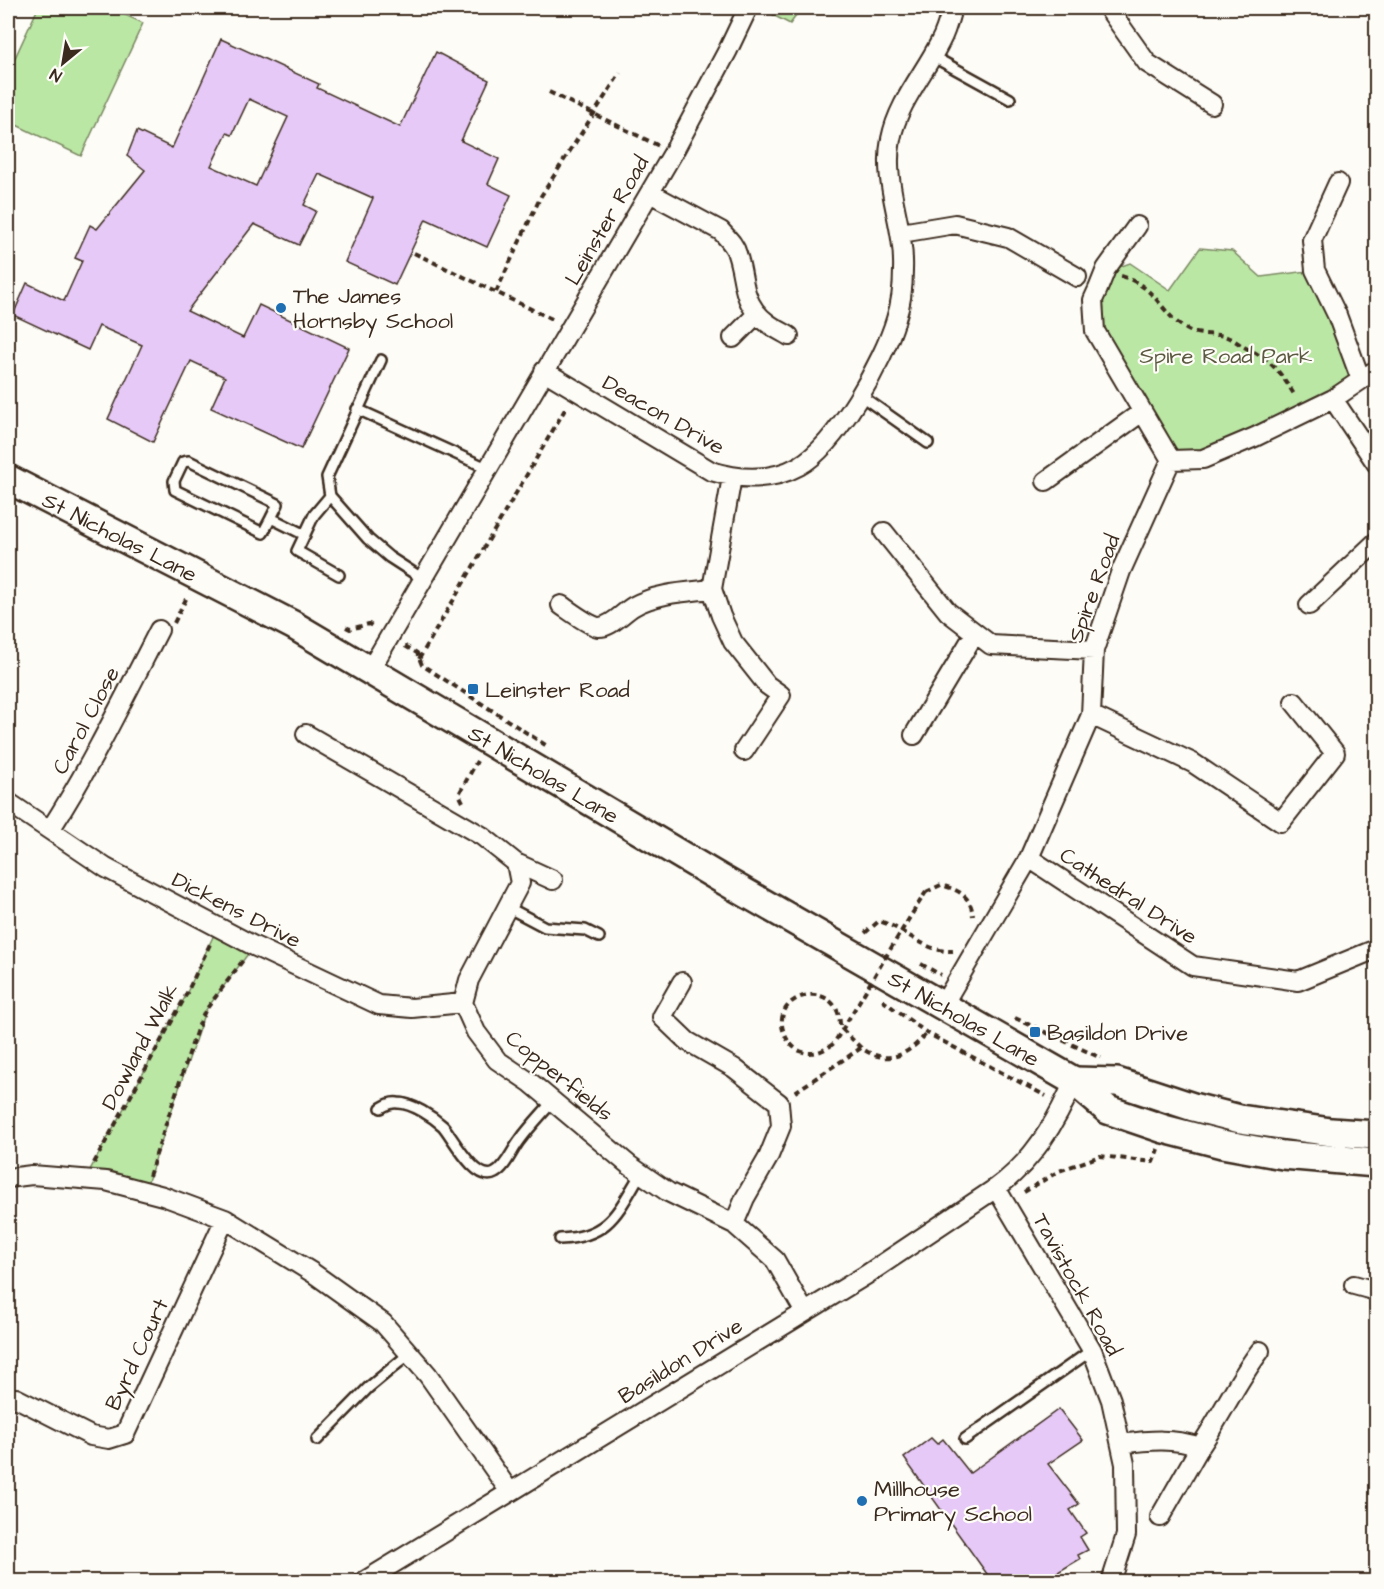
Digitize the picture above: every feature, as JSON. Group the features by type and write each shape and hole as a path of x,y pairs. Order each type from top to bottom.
{"main road":[{"name":"St Nicholas Lane","path":"8,479 293,625 718,877 1074,1081 1108,1110 1164,1129 1222,1144 1283,1155 1377,1163"},
{"name":"St Nicholas Lane","path":"1074,1081 1117,1082 1193,1107 1240,1119 1330,1132 1377,1135"}],"street":[{"name":"Leinster Road","path":"370,670 673,153 748,8"},
{"name":"Deacon Drive","path":"544,370 711,471 732,477 755,478 779,474 800,466 818,451 860,396 888,343 897,318 903,268 901,233 889,172 890,142 896,119 941,40 952,8"},
{"path":"1108,8 1147,63 1212,104"},
{"path":"1137,226 1105,272 1093,300 1095,331 1171,460 1203,459 1333,399 1369,375 1315,270 1312,240 1338,183"},
{"path":"650,193 721,231 729,239 737,253 742,282 749,302 757,314 789,336"},
{"path":"901,233 955,224 1008,237 1077,277"},
{"path":"733,338 757,314"},
{"path":"1333,399 1377,464"},
{"path":"1047,481 1142,412"},
{"name":"Spire Road","path":"944,1005 1029,858 1091,715 1094,650 1121,571 1171,460"},
{"path":"732,477 712,589 733,642 767,685 781,695 744,751"},
{"path":"884,532 948,612 991,645 1094,650"},
{"path":"1309,605 1377,543"},
{"path":"561,605 596,627 605,626 636,604 654,598 712,589"},
{"name":"Carol Close","path":"50,831 94,758 159,630"},
{"path":"914,735 975,633"},
{"path":"1091,715 1193,763 1281,822 1335,753 1294,702"},
{"path":"306,734 482,836 516,863 553,880"},
{"name":"Dickens Drive","path":"8,804 106,868 254,946 379,1005 412,1008 463,1003"},
{"name":"Cathedral Drive","path":"1029,858 1193,966 1298,981 1377,949"},
{"path":"463,1003 469,980 509,908 520,883 516,863"},
{"path":"682,982 662,1017 687,1041 734,1068 779,1103 781,1126 768,1158 745,1198 734,1224"},
{"name":"Copperfields","path":"463,1003 476,1032 497,1060 668,1192 734,1224 775,1260 804,1311"},
{"name":"Basildon Drive","path":"363,1581 804,1311 1000,1196 1008,1180 1041,1142 1064,1105 1074,1081"},
{"path":"8,1178 32,1175 106,1181 164,1196 225,1219 313,1273 383,1323 460,1419 510,1492"},
{"name":"Tavistock Road","path":"1000,1196 1092,1350 1111,1400 1125,1464 1126,1536 1111,1581"},
{"name":"Byrd Court","path":"16,1398 91,1436 109,1439 124,1434 225,1219"},
{"path":"1353,1285 1377,1291"},
{"path":"1160,1517 1250,1364 1260,1351"},
{"path":"1122,1444 1159,1439 1183,1441 1200,1447"}],"lane":[{"path":"932,56 1010,99"},
{"path":"381,360 327,477 330,496 368,540 423,579"},
{"path":"860,396 928,443"},
{"path":"357,410 487,468"},
{"path":"189,461 278,504 271,518 264,533 175,490 174,481 183,462 189,461"},
{"path":"330,496 314,515 297,551 339,575"},
{"path":"271,518 305,535"},
{"path":"509,908 545,927 585,930 598,937"},
{"path":"381,1108 396,1102 405,1104 432,1119 443,1127 467,1160 478,1170 490,1175 501,1167 525,1133 553,1101"},
{"path":"560,1239 578,1238 600,1230 614,1218 641,1173"},
{"path":"965,1439 1092,1350"},
{"path":"317,1440 368,1388 410,1354"}],"path":[{"path":"496,292 541,196 620,73"},
{"path":"549,92 673,153"},
{"path":"414,253 570,327"},
{"path":"1105,272 1148,288 1173,319 1188,330 1204,335 1223,336 1262,355 1280,371 1305,412"},
{"path":"419,659 568,403"},
{"path":"159,630 171,628 188,594"},
{"path":"465,805 459,795 477,761"},
{"path":"927,1033 913,1049 896,1056 875,1057 861,1048 847,1034 840,1027 841,1016 836,1005 824,996 808,994 794,1000 785,1010 782,1024 786,1038 793,1047 801,1052 812,1053 826,1050 834,1043 841,1033 847,1023 853,1013 859,1003 895,943 909,919 926,892 941,885 957,890 970,903 974,925"},
{"path":"865,933 879,921 890,924 941,952 956,950"},
{"name":"Dowland Walk","path":"85,1179 184,999 218,926"},
{"name":"Dowland Walk","path":"144,1191 204,1011 254,946"},
{"path":"1005,1013 1111,1062"},
{"path":"779,1103 861,1048"},
{"path":"1000,1196 1100,1156 1154,1162 1158,1148"}],"green space":[{"path":"38,8 110,8 143,23 81,156 8,121 8,73"},
{"path":"775,8 802,8 790,24 773,15"},
{"name":"Spire Road Park","path":"1200,248 1232,251 1261,277 1315,270 1361,380 1203,459 1171,460 1095,331 1105,272 1130,263 1170,290"},
{"path":"218,926 254,946 205,1011 145,1190 85,1179 184,999"}],"building":[{"name":"The James Hornsby School","path":"221,39 319,84 317,88 400,127 436,52 489,80 461,141 499,159 488,184 511,195 487,247 426,219 395,285 345,262 373,198 319,174 304,205 316,211 299,245 254,224 187,311 243,338 259,305 349,348 301,449 211,408 225,377 191,361 153,442 108,419 142,345 99,326 88,350 13,315 27,283 64,301 82,261 75,258 90,225 97,229 145,170 127,156 137,131 172,148","holes":["249,99 288,117 256,186 211,166 227,133 232,135"]},
{"path":"1059,1409 1083,1440 1048,1464 1079,1504 1070,1510 1086,1533 1080,1537 1088,1550 1078,1555 1080,1559 1043,1581 992,1581 904,1458 931,1438 937,1444 943,1439 970,1473"}],"place":[{"name":"The James Hornsby School","path":"281,308"},
{"name":"Leinster Road","path":"473,689"},
{"name":"Basildon Drive","path":"1035,1032"},
{"name":"Millhouse Primary School","path":"862,1501"}]}
